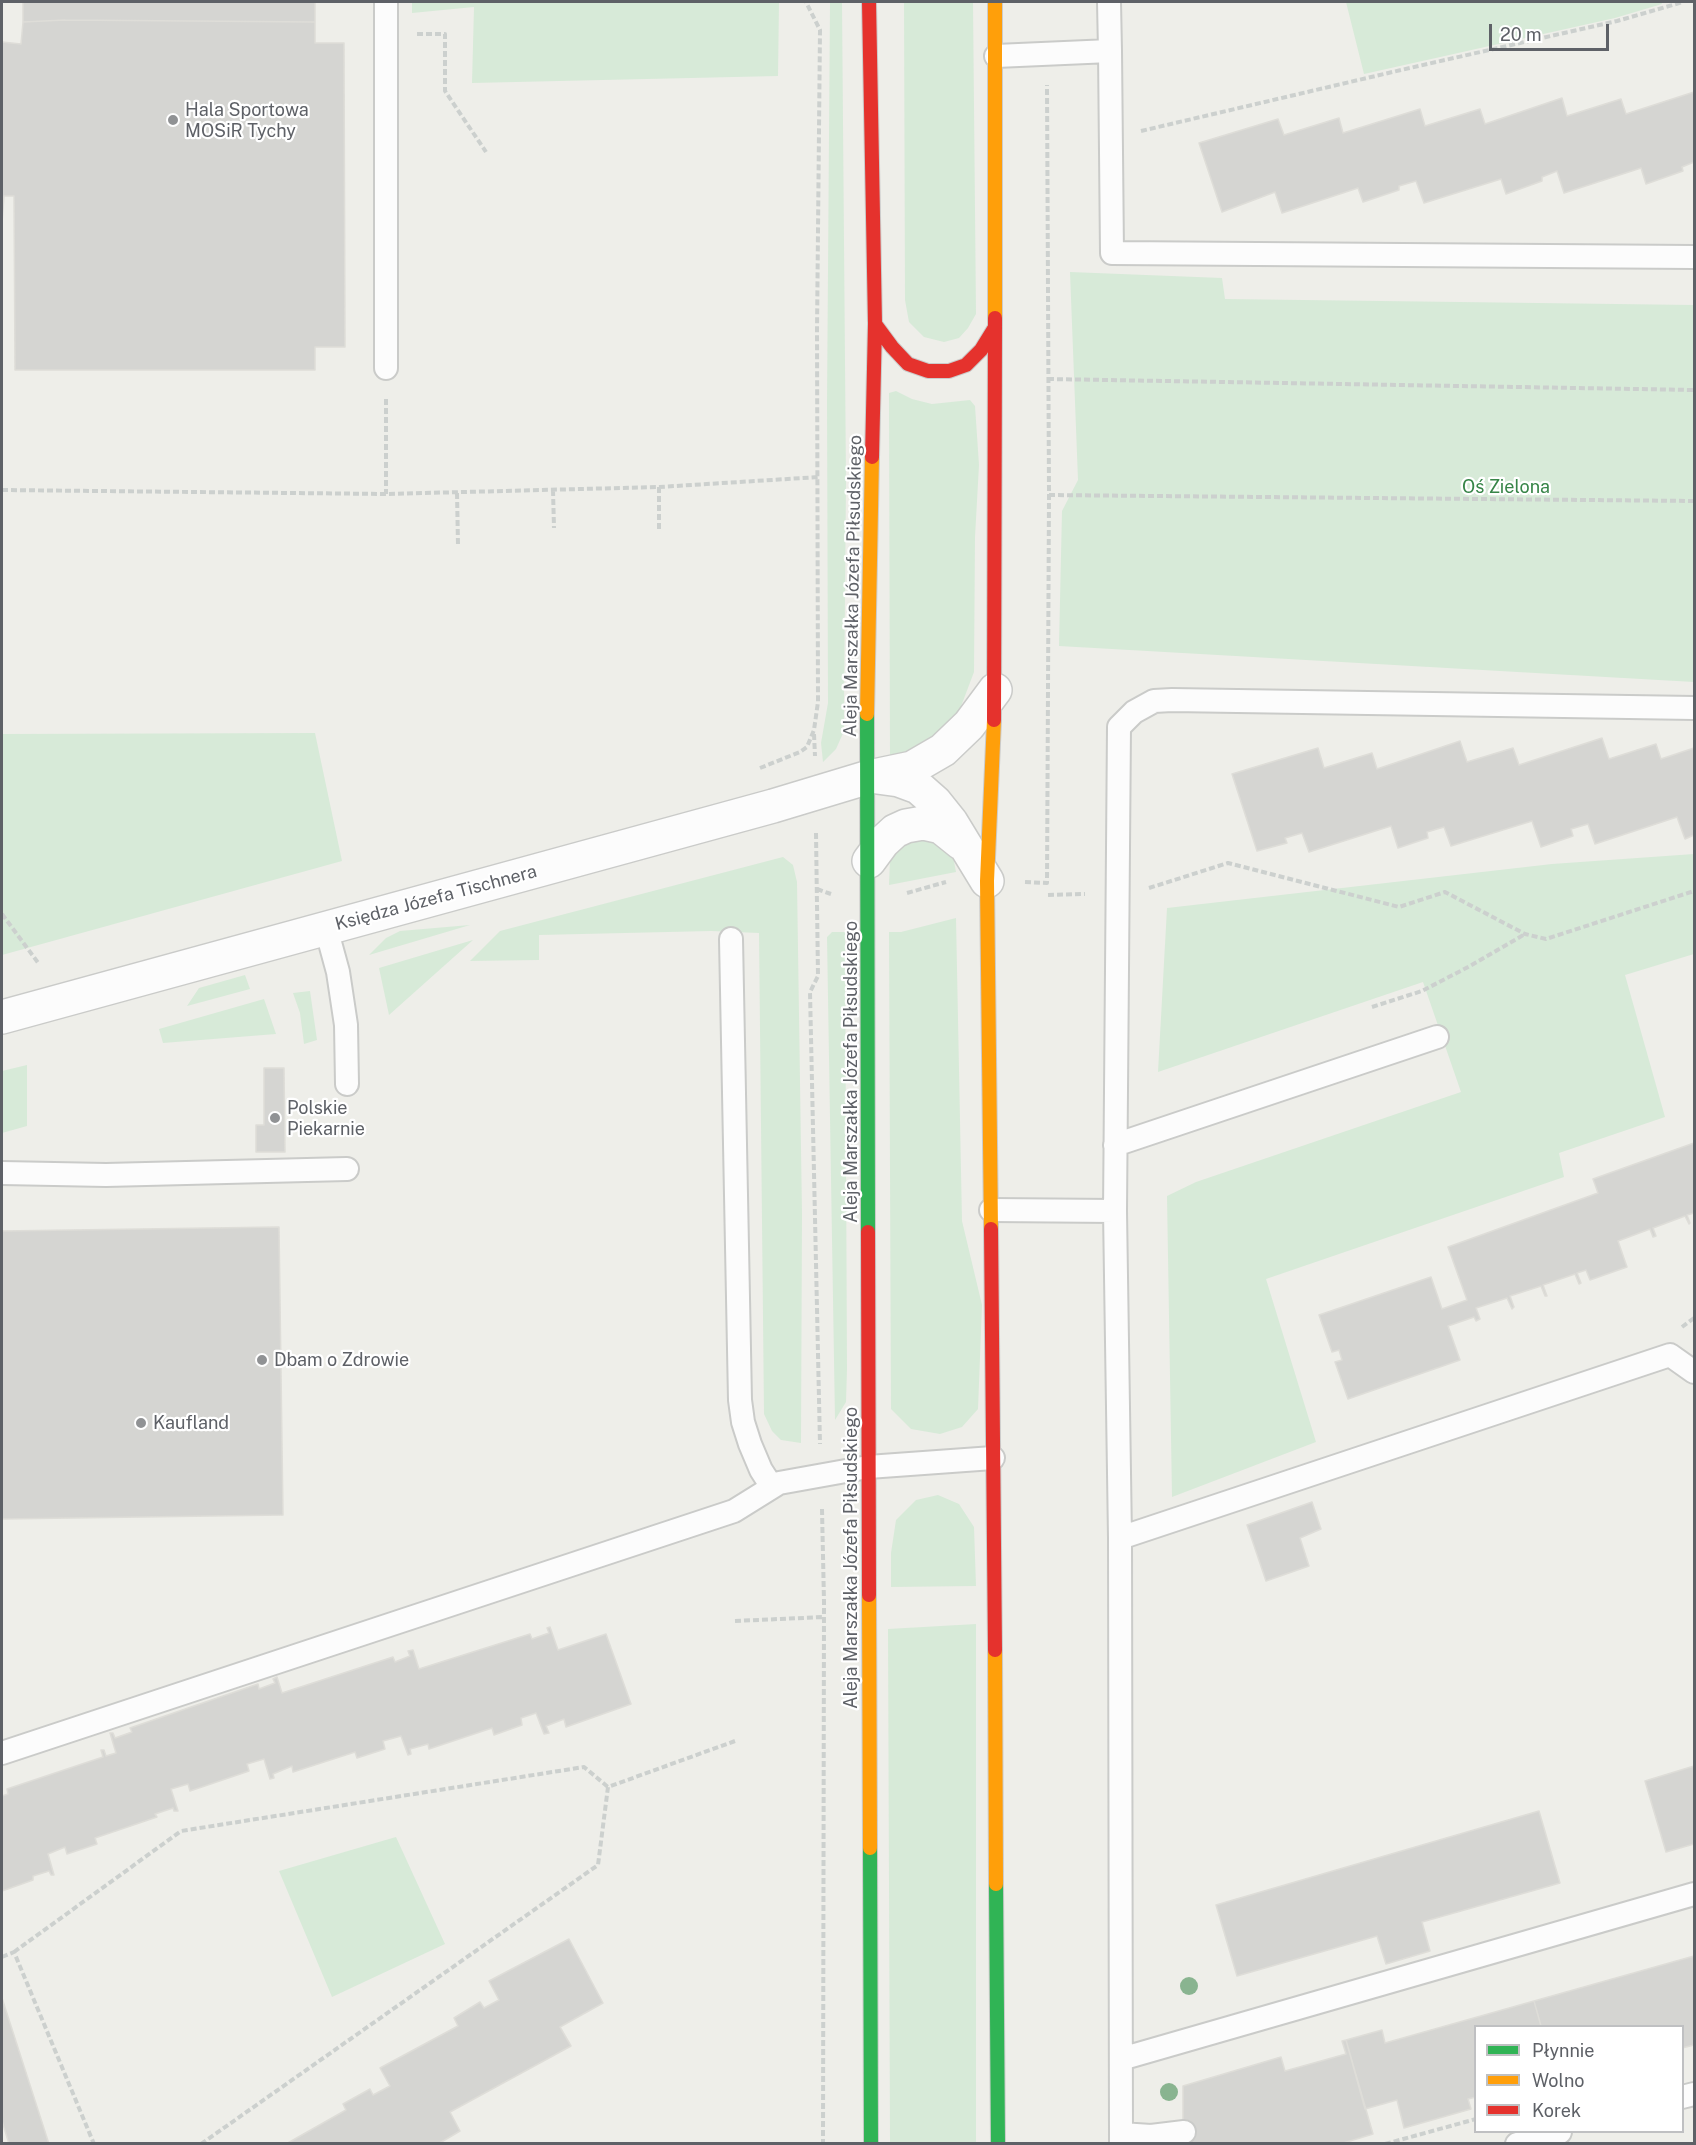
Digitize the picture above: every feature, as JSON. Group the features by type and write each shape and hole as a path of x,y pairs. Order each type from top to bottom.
{"main road":[{"name":"Aleja Marszałka Józefa Piłsudskiego","path":"869,2 875,324 867,680 871,2144"},
{"path":"996,2 995,690 987,881 998,2144"},
{"path":"875,324 908,364 928,371 949,371 966,365 981,350 994,329"}],"street":[{"name":"Księdza Józefa Tischnera","path":"2,1017 869,777 912,768 943,750 969,725 995,690"},
{"path":"869,777 899,780 918,787 935,802 951,822 987,881"},
{"path":"869,861 882,842 895,831 924,823 941,827 965,846"}],"lane":[{"path":"386,2 386,368"},
{"path":"1109,2 1112,253 1695,256"},
{"path":"996,56 1110,51"},
{"path":"1184,2132 1121,2139 1120,1538 1115,1211 1119,727 1134,712 1154,701 1172,700 1695,708"},
{"path":"326,928 338,972 346,1025 347,1084"},
{"path":"732,939 740,1400 743,1422 750,1444 761,1470 772,1487"},
{"path":"1115,1144 1437,1037"},
{"path":"2,1173 106,1175 347,1169"},
{"path":"991,1210 1115,1211"},
{"path":"1120,1538 1670,1355 1695,1372"},
{"path":"2,1753 734,1511 779,1483 868,1467 993,1458"},
{"path":"1121,2059 1695,1894"},
{"path":"1517,2144 1556,2133"}],"path":[{"path":"806,2 820,30 817,331 818,702 814,730 818,976 810,992 824,1617 823,2144"},
{"path":"1110,138 1617,21 1683,2"},
{"path":"386,34 445,34 446,91 486,152"},
{"path":"817,889 836,896 902,895 951,881 1047,883 1049,495 1047,54"},
{"path":"386,368 386,494"},
{"path":"1048,379 1695,390"},
{"path":"2,490 457,493 659,487 819,477"},
{"path":"659,487 659,530"},
{"path":"553,490 554,528"},
{"path":"457,493 458,545"},
{"path":"1049,495 1695,501"},
{"path":"759,768 800,752 807,747 814,730"},
{"path":"1228,863 1399,907 1445,892 1526,934 1546,939 1695,891"},
{"path":"2,914 39,964"},
{"path":"1372,1007 1422,991 1526,934"},
{"path":"735,1621 824,1617"},
{"path":"608,1787 735,1741"},
{"path":"2,1957 14,1952 181,1831 584,1767 608,1787"},
{"path":"201,2144 598,1865 608,1787"},
{"path":"14,1952 94,2144"},
{"path":"1385,2144 1474,2120"}],"green space":[{"path":"412,2 779,2 778,76 472,83 474,7 412,13"},
{"path":"842,2 846,482 844,731 836,749 823,762 821,743 828,703 827,402 830,3"},
{"path":"904,2 973,2 976,314 959,338 944,342 924,337 909,322 905,300"},
{"path":"1346,2 1661,2 1662,4 1615,18 1364,74"},
{"name":"Oś Zielona","path":"1070,272 1222,278 1225,299 1694,305 1694,682 1059,646 1062,511 1078,480"},
{"path":"896,391 912,399 932,404 970,400 975,406 979,465 975,537 974,672 960,709 940,737 890,762 889,393"},
{"path":"315,733 342,861 2,955 2,734"},
{"path":"929,836 953,856 956,872 889,885 890,860 904,842"},
{"path":"1694,854 1694,954 1625,975 1665,1117 1559,1153 1564,1177 1266,1279 1316,1442 1172,1497 1167,1196 1196,1182 1461,1092 1423,982 1158,1072 1167,908 1552,864"},
{"path":"783,857 793,865 797,882 802,1214 801,1443 781,1440 772,1431 764,1414 759,933 711,931 539,935 539,960 470,961 500,931"},
{"path":"956,918 962,1221 982,1305 978,1409 962,1427 940,1434 911,1429 891,1409 889,932 901,932"},
{"path":"470,925 369,955 386,938 400,931"},
{"path":"832,932 845,932 847,1369 846,1402 835,1420 827,937"},
{"path":"473,940 389,1015 379,968"},
{"path":"245,975 250,989 187,1006 199,988"},
{"path":"310,991 317,1040 304,1044 300,1013 293,993"},
{"path":"264,999 276,1034 163,1043 159,1029"},
{"path":"27,1065 27,1126 2,1133 2,1071"},
{"path":"938,1495 959,1504 974,1527 976,1586 891,1587 891,1553 896,1520 916,1500"},
{"path":"976,1624 976,2143 890,2143 888,1629"},
{"path":"396,1837 445,1944 332,1997 279,1871"}],"building":[{"path":"23,2 315,2 315,22 65,20 23,22"},
{"name":"Hala Sportowa MOSiR Tychy","path":"65,20 315,22 315,43 344,43 345,347 315,347 315,370 15,370 14,196 4,196 2,223 2,42 21,44 23,22"},
{"path":"1694,92 1694,162 1682,167 1683,171 1646,184 1641,168 1564,193 1557,171 1542,177 1542,181 1506,194 1501,179 1424,203 1416,181 1399,186 1399,190 1363,202 1358,188 1282,213 1275,192 1222,212 1199,143 1278,119 1284,135 1339,118 1343,133 1420,109 1425,126 1480,109 1485,124 1562,98 1567,116 1621,99 1626,114"},
{"path":"1602,738 1609,759 1656,744 1661,759 1694,748 1694,835 1685,839 1677,817 1595,844 1588,824 1571,829 1573,836 1541,847 1532,821 1451,846 1444,827 1427,832 1428,838 1398,848 1391,826 1309,852 1302,833 1285,838 1287,843 1257,851 1232,774 1318,748 1324,768 1372,753 1377,769 1460,741 1467,762 1513,748 1519,765"},
{"path":"264,1068 284,1068 285,1152 256,1152 256,1125 264,1125"},
{"path":"1694,1143 1694,1213 1687,1215 1689,1224 1685,1216 1653,1228 1656,1236 1653,1237 1650,1229 1618,1241 1627,1267 1590,1280 1586,1270 1577,1273 1581,1283 1579,1284 1575,1274 1543,1285 1547,1296 1541,1286 1510,1296 1514,1307 1512,1309 1507,1298 1476,1308 1480,1319 1476,1321 1474,1317 1448,1326 1460,1360 1348,1399 1335,1362 1342,1360 1339,1350 1332,1352 1319,1315 1431,1277 1442,1309 1467,1300 1448,1247 1598,1193 1593,1179"},
{"name":"Kaufland","path":"279,1227 283,1515 2,1519 2,1231"},
{"path":"1312,1502 1321,1529 1300,1538 1309,1566 1266,1581 1247,1525"},
{"path":"550,1627 558,1650 606,1634 631,1704 566,1727 564,1719 546,1726 549,1733 544,1734 536,1713 521,1718 522,1725 494,1735 492,1728 429,1749 428,1744 410,1749 411,1754 408,1755 401,1736 383,1741 385,1749 357,1758 355,1752 293,1772 292,1766 273,1774 274,1778 270,1779 264,1759 247,1764 249,1771 190,1791 188,1784 171,1789 178,1811 174,1811 173,1808 155,1814 157,1817 95,1838 97,1844 67,1854 65,1847 48,1854 54,1875 51,1875 49,1871 33,1876 33,1880 2,1891 2,1796 8,1794 7,1789 103,1757 101,1750 104,1750 106,1756 116,1753 110,1733 113,1733 115,1738 132,1732 130,1728 258,1684 259,1689 275,1683 273,1679 277,1677 282,1693 393,1657 395,1662 410,1656 408,1651 413,1650 419,1669 530,1634 532,1639 549,1633 547,1628"},
{"path":"1694,1766 1694,1844 1666,1852 1645,1781"},
{"path":"1539,1811 1560,1883 1422,1922 1430,1951 1386,1964 1377,1936 1237,1976 1216,1905"},
{"path":"569,1939 603,2003 560,2027 571,2046 450,2112 460,2131 438,2144 286,2144 346,2110 343,2104 370,2089 373,2095 390,2086 380,2068 458,2026 454,2018 480,2002 484,2008 499,2000 489,1981"},
{"path":"1694,1956 1694,2045 1684,2048 1684,2025 1541,2025 1534,2001"},
{"path":"2,1998 49,2144 9,2144 2,2121"},
{"path":"1534,2001 1541,2025 1474,2025 1474,2098 1468,2099 1471,2109 1404,2128 1397,2100 1365,2109 1346,2040 1382,2030 1385,2043"},
{"path":"1346,2040 1373,2134 1340,2144 1183,2144 1183,2086 1281,2057 1285,2071 1346,2054 1342,2041"}],"traffic: fast":[{"path":"867,714 868,1232"},
{"path":"870,1848 871,2144"},
{"path":"996,1884 998,2144"}],"traffic: slow":[{"path":"995,2 995,318"},
{"path":"867,714 872,457"},
{"path":"991,1229 987,881 994,720"},
{"path":"869,1595 870,1848"},
{"path":"995,1650 996,1884"}],"traffic: jam":[{"path":"869,2 875,324 872,457"},
{"path":"994,720 995,318"},
{"path":"875,324 908,364 928,371 949,371 966,365 981,350 994,329"},
{"path":"991,1229 995,1650"},
{"path":"868,1232 869,1595"}],"place":[{"name":"Hala Sportowa MOSiR Tychy","path":"173,120"},
{"name":"Polskie Piekarnie","path":"275,1118"},
{"name":"Dbam o Zdrowie","path":"262,1360"},
{"name":"Kaufland","path":"141,1423"}]}
